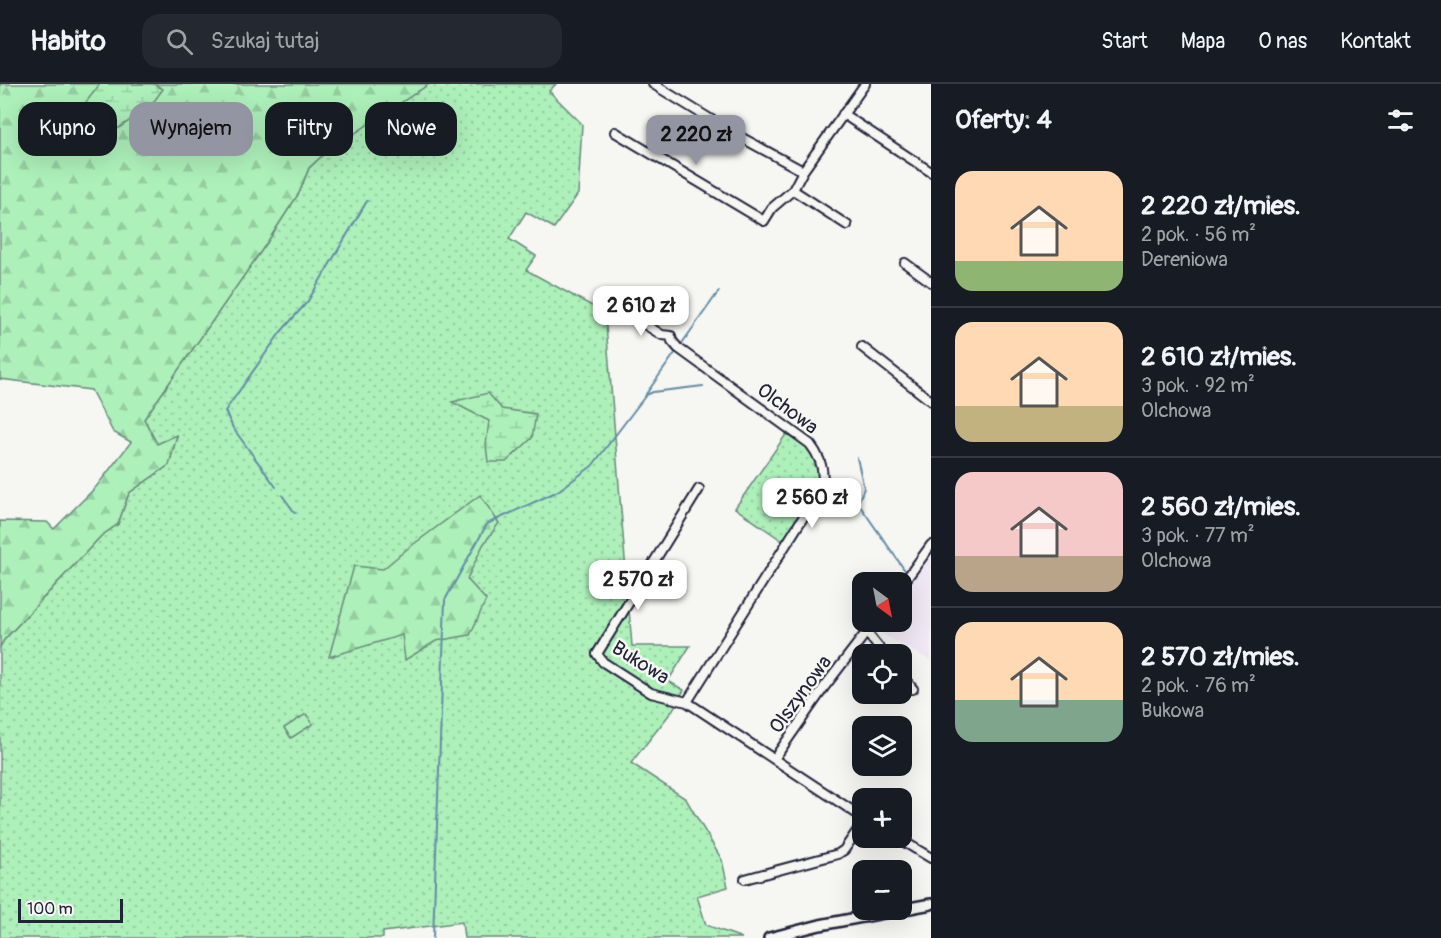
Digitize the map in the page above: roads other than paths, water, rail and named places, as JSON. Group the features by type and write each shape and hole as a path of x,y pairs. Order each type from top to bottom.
{"street":[{"path":"653,84 733,133 803,171"},
{"path":"615,132 764,220 772,208 793,190 803,171 864,84"},
{"path":"843,114 931,172"},
{"path":"793,190 847,225"},
{"path":"905,263 931,282"},
{"name":"Olchowa","path":"620,309 662,335 670,336 678,348 810,444 819,458 824,474 822,489 687,702"},
{"path":"862,347 931,400"},
{"name":"Bukowa","path":"699,489 597,654 603,662 651,693 687,702 852,810"},
{"path":"911,572 931,545"},
{"path":"867,633 876,644"},
{"name":"Olszynowa","path":"774,759 825,686 867,633"},
{"path":"745,879 838,854 852,838"},
{"path":"912,847 931,858"},
{"path":"769,938 820,925 931,904"}],"waterway":[{"path":"276,487 233,428 225,411 280,333 308,301 367,201"},
{"path":"646,394 719,291"},
{"path":"433,938 445,600 487,524 558,491 592,466 646,395 653,392 703,386"},
{"path":"857,458 864,488 858,503 906,572"},
{"path":"282,495 295,513"}]}
